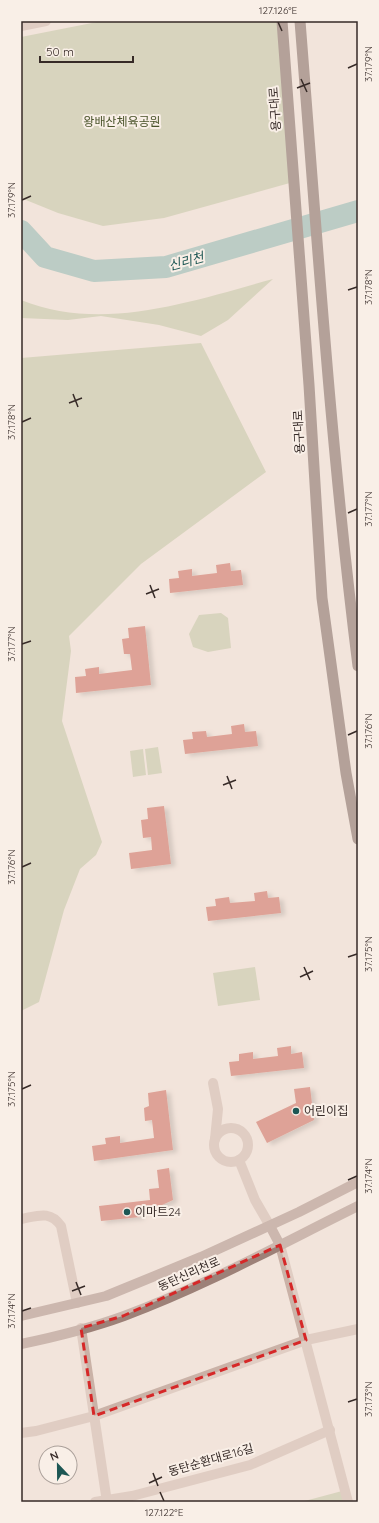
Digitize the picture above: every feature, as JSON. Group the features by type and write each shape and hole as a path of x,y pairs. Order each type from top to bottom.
{"highway":[{"name":"용구대로","path":"282,21 309,384 322,598 346,773 358,839"},
{"path":"300,21 328,384 346,569 358,666"}],"main road":[{"name":"동탄신리천로","path":"21,1316 106,1296 201,1257 270,1226 358,1182"},
{"name":"동탄신리천로","path":"21,1344 123,1316 165,1299 224,1273 358,1206"},
{"path":"270,1226 280,1245"}],"street":[{"path":"21,26 46,21"},
{"path":"213,1083 218,1109 216,1139 214,1145 218,1156 227,1162 239,1160 246,1153 248,1143 243,1133 233,1129 224,1121 218,1109"},
{"path":"216,1139 223,1131 233,1129"},
{"path":"239,1160 255,1200 270,1226"},
{"path":"21,1219 45,1215 51,1216 56,1219 61,1226 77,1303"},
{"path":"280,1245 348,1502"},
{"path":"81,1328 106,1501"},
{"path":"21,1433 94,1416 306,1340 358,1329"},
{"name":"동탄순환대로16길","path":"95,1502 132,1496 250,1464 330,1430"}],"highlighted area":[{"path":"280,1245 306,1340 94,1416 81,1328 123,1316"}],"green space":[{"name":"왕배산체육공원","path":"102,21 279,21 297,181 164,218 103,226 58,213 21,198 21,37"},
{"path":"273,279 228,320 201,336 159,325 101,316 68,320 21,318 21,300 52,309 84,314 115,314 179,304"},
{"path":"201,343 266,472 141,564 69,636 71,651 62,721 102,842 96,855 80,869 64,910 39,1002 21,1011 21,358"},
{"path":"221,613 228,618 231,648 208,652 193,647 189,634 199,615"},
{"path":"158,747 162,773 148,775 145,749"},
{"path":"143,749 146,775 133,777 130,751"},
{"path":"255,967 260,1000 218,1006 213,973"},
{"path":"342,1491 345,1502 301,1502"}],"building":[{"path":"230,563 231,571 241,570 243,585 170,593 169,579 179,578 178,571 192,569 192,576 217,573 216,565"},
{"path":"145,626 151,685 76,693 75,677 86,676 85,669 99,667 99,674 132,670 130,654 124,654 122,639 129,638 128,628"},
{"path":"244,724 245,732 256,731 258,746 185,754 183,740 193,739 192,732 206,731 207,737 232,734 231,726"},
{"path":"164,806 171,864 131,869 129,853 152,850 151,837 143,838 141,820 148,819 147,808"},
{"path":"267,891 268,898 279,897 281,913 208,921 206,907 216,906 215,899 229,897 230,903 255,901 254,893"},
{"path":"291,1046 291,1054 302,1052 304,1068 231,1076 229,1062 239,1061 239,1054 253,1052 253,1059 278,1056 277,1048"},
{"name":"어린이집","path":"310,1087 314,1120 267,1143 256,1122 296,1103 294,1089"},
{"path":"166,1090 173,1150 94,1161 92,1146 106,1144 105,1138 120,1136 120,1143 154,1138 152,1120 145,1121 144,1108 149,1106 148,1093"},
{"path":"169,1168 173,1200 151,1210 139,1211 140,1217 101,1221 99,1206 150,1200 149,1189 159,1188 157,1170"}],"waterway":[{"name":"신리천","path":"21,231 45,257 94,271 166,267 358,211"}],"place":[{"name":"어린이집","path":"296,1111"},
{"name":"이마트24","path":"127,1212"}]}
